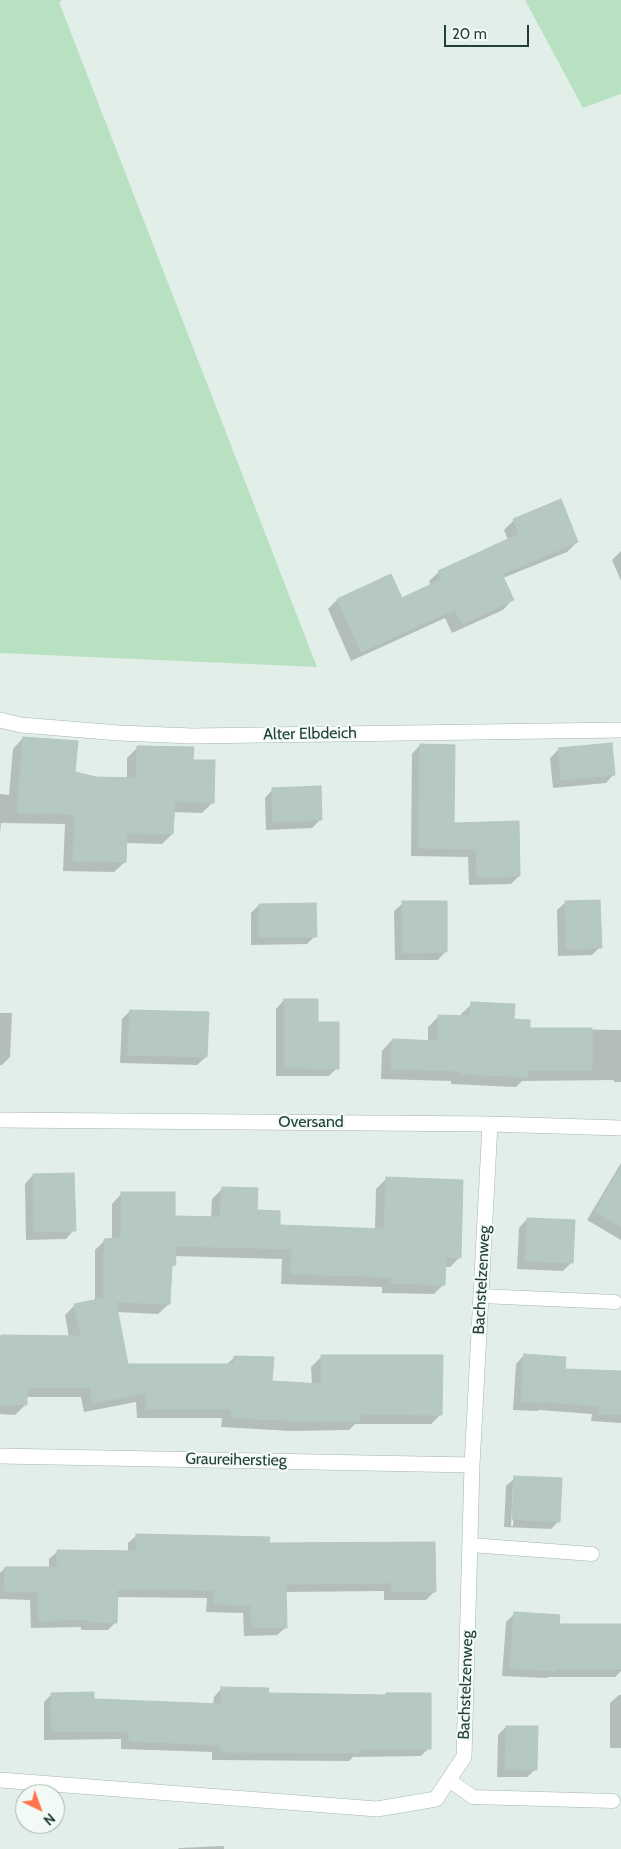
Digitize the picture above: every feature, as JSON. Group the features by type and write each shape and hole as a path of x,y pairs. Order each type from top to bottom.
{"street":[{"name":"Alter Elbdeich","path":"0,720 21,725 119,733 192,736 621,730"},
{"name":"Oversand","path":"0,1120 490,1124 621,1128"},
{"name":"Bachstelzenweg","path":"0,1780 377,1809 436,1799 464,1757 472,1465 490,1124"},
{"name":"Graureiherstieg","path":"0,1456 472,1465"}],"lane":[{"path":"481,1296 615,1302"},
{"path":"470,1545 592,1554"},
{"path":"449,1780 473,1797 612,1801"}],"green space":[{"path":"0,0 63,0 59,2 317,667 0,653"},
{"path":"525,0 621,0 621,94 583,108"}],"building":[{"path":"561,499 578,542 502,574 514,600 462,624 455,609 361,652 337,599 391,574 402,598 442,579 438,571 519,534 513,519"},
{"path":"23,737 78,741 75,772 96,777 136,778 137,746 194,747 193,760 215,760 214,803 175,801 173,834 127,833 126,862 73,861 75,814 17,813"},
{"path":"612,743 615,775 561,780 558,748"},
{"path":"420,744 455,745 454,823 519,821 520,876 477,878 476,849 419,848"},
{"path":"321,786 322,820 273,822 272,788"},
{"path":"600,900 602,948 566,949 565,901"},
{"path":"402,901 447,901 447,952 403,953"},
{"path":"316,903 317,937 259,937 259,904"},
{"path":"284,999 318,999 318,1022 339,1022 339,1069 284,1068"},
{"path":"471,1002 515,1004 514,1019 530,1020 530,1028 592,1028 592,1070 528,1070 528,1077 461,1074 461,1071 391,1069 392,1039 438,1041 438,1015 470,1016"},
{"path":"130,1010 209,1012 207,1057 128,1055"},
{"path":"621,1167 621,1227 595,1211"},
{"path":"74,1173 76,1231 34,1232 33,1174"},
{"path":"386,1177 463,1180 461,1258 446,1257 445,1285 391,1283 391,1277 291,1274 292,1249 175,1246 176,1265 172,1265 170,1304 116,1302 128,1364 234,1364 234,1356 274,1357 272,1381 321,1384 321,1355 443,1355 442,1415 360,1414 360,1421 231,1418 231,1409 146,1409 146,1393 93,1403 90,1387 27,1387 27,1405 0,1405 1,1335 81,1336 74,1304 104,1298 104,1239 121,1238 121,1192 175,1192 175,1216 220,1217 222,1187 258,1188 257,1210 280,1211 280,1225 384,1229"},
{"path":"527,1218 575,1220 573,1263 525,1261"},
{"path":"524,1354 566,1357 565,1369 621,1371 621,1414 599,1414 599,1406 521,1402"},
{"path":"514,1476 562,1478 560,1522 512,1519"},
{"path":"136,1534 270,1537 269,1543 435,1542 436,1592 392,1592 392,1583 286,1584 287,1628 252,1628 251,1605 214,1604 215,1590 118,1589 117,1623 89,1622 89,1619 39,1621 38,1592 4,1591 5,1567 57,1567 57,1550 136,1551"},
{"path":"514,1612 560,1615 559,1624 621,1624 621,1669 556,1669 556,1671 510,1668"},
{"path":"221,1687 269,1688 268,1693 386,1695 386,1693 431,1693 431,1749 359,1749 359,1753 220,1752 220,1745 129,1741 129,1731 52,1732 51,1693 94,1692 94,1699 221,1704"},
{"path":"506,1726 538,1726 537,1770 505,1769"}]}
